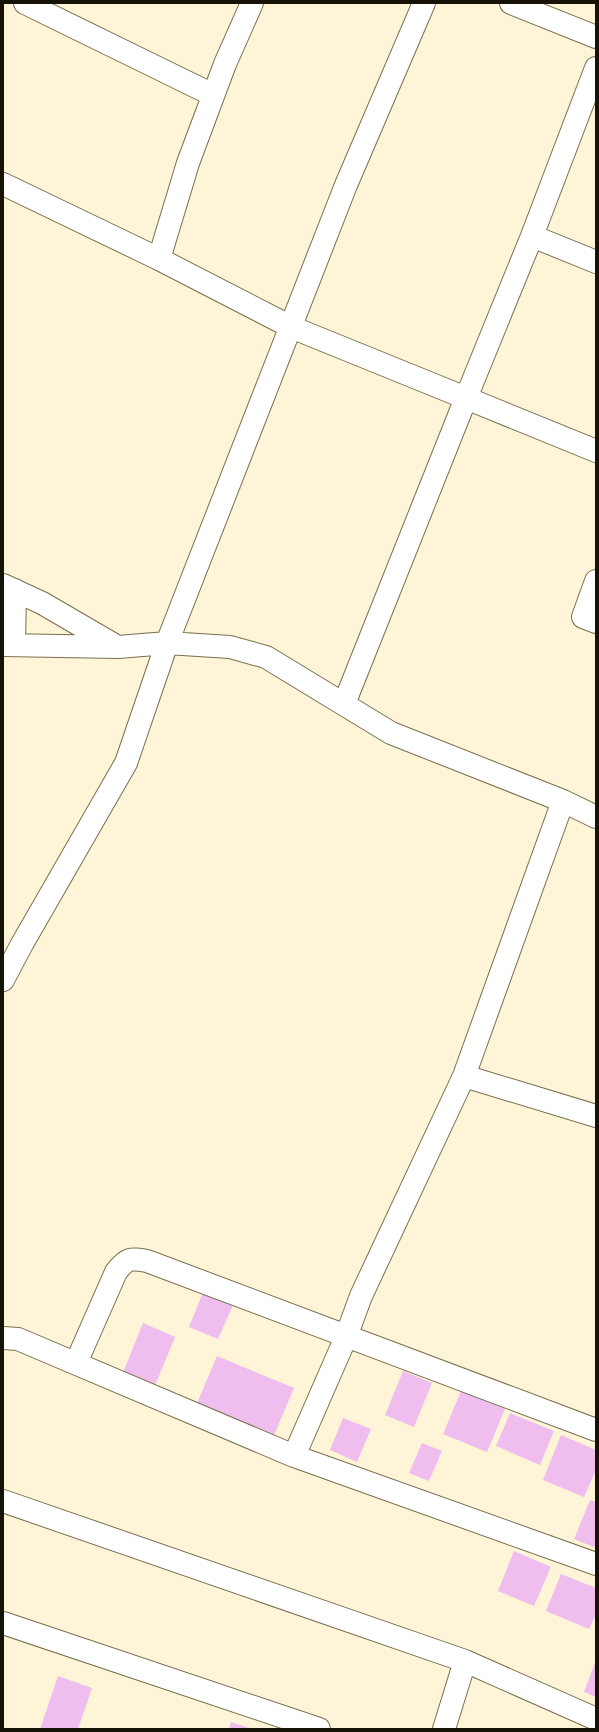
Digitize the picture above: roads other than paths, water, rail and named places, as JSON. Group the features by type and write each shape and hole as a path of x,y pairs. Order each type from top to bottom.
{"street":[{"path":"25,3 213,95"},
{"path":"159,259 188,163 213,95 252,3"},
{"path":"3,980 22,944 126,763 167,642 346,185 424,3"},
{"path":"511,3 596,37"},
{"path":"344,704 532,236 596,68"},
{"path":"3,184 159,259 291,327 596,450"},
{"path":"532,236 596,262"},
{"path":"596,580 583,617 596,622"},
{"path":"118,647 42,603 9,587 8,645 118,647 167,642 230,647 266,657 391,733 562,801 596,817"},
{"path":"294,1456 346,1337 361,1296 464,1076 562,801"},
{"path":"464,1076 596,1116"},
{"path":"76,1363 116,1272 125,1261 134,1258 147,1261 596,1430"},
{"path":"3,1338 18,1339 294,1456 596,1564"},
{"path":"3,1501 465,1661 596,1719"},
{"path":"3,1623 319,1729"},
{"path":"444,1729 465,1661"}]}
